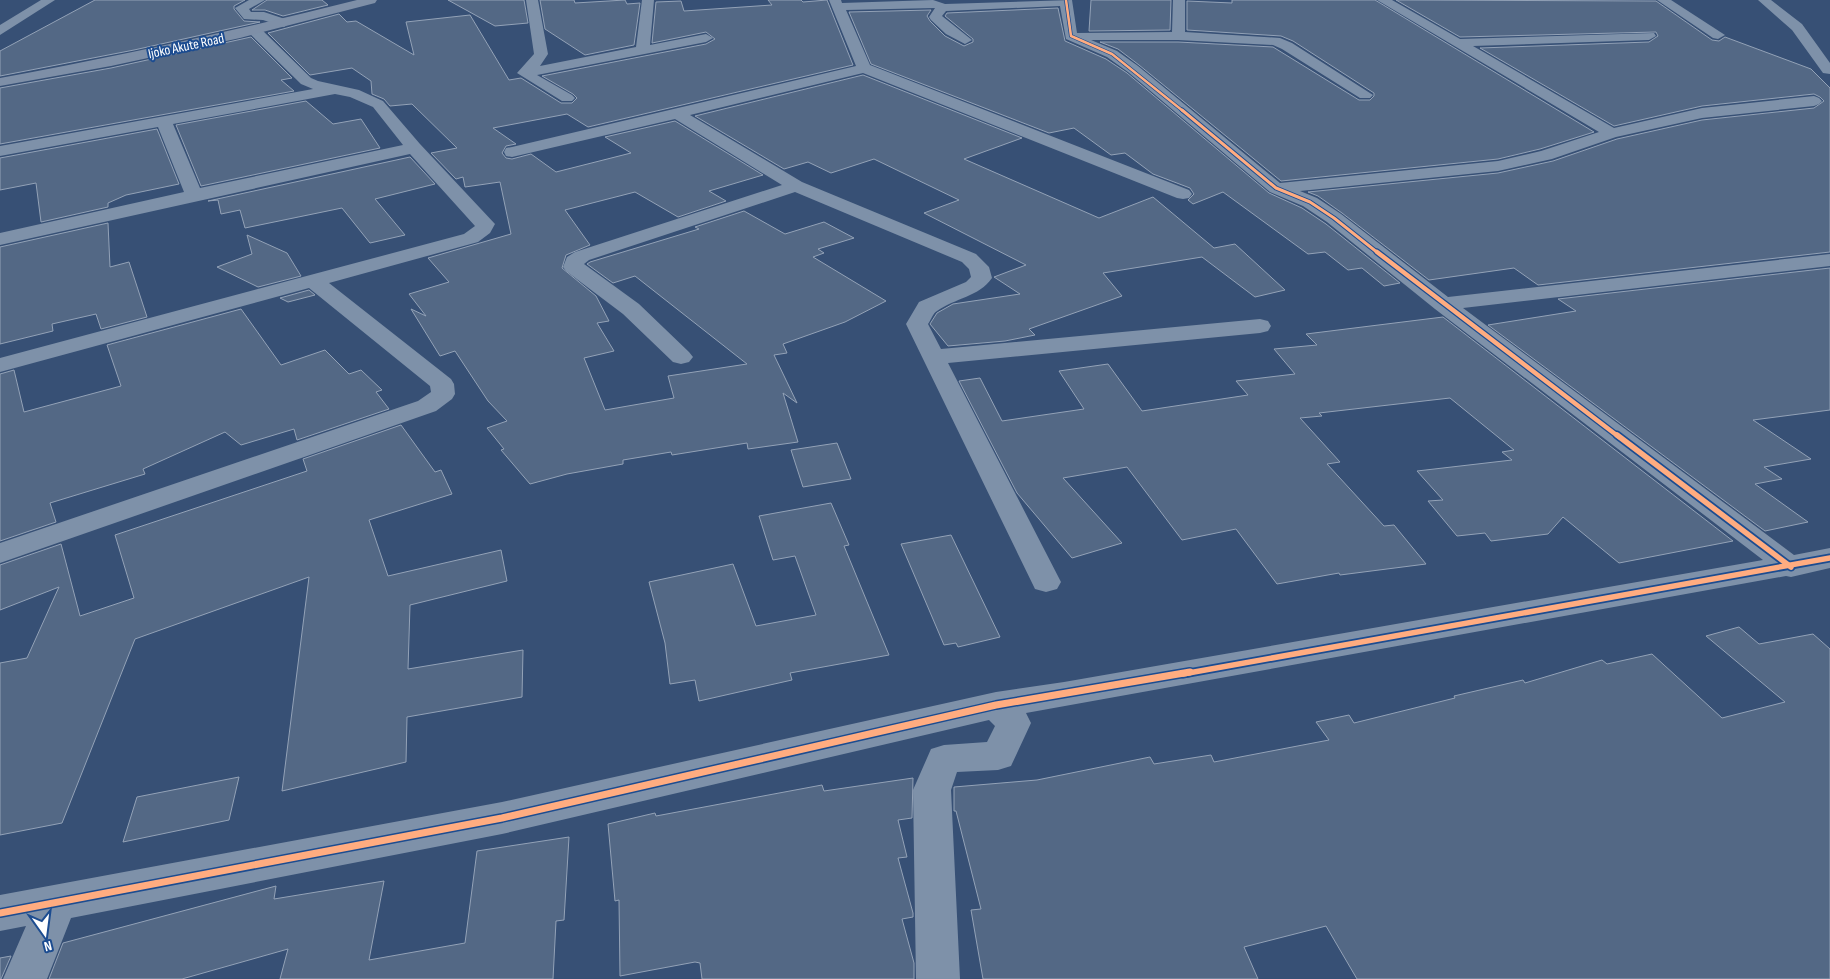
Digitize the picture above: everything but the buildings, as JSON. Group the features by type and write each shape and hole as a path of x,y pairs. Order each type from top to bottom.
{"main road":[{"name":"Ijoko Akute Road","path":"0,82 120,60 240,34 370,0"}],"street":[{"path":"0,31 49,0"},
{"path":"259,0 241,8 248,16 264,16 284,23"},
{"path":"524,73 536,62 540,54 532,0"},
{"path":"643,48 648,0"},
{"path":"1178,36 1179,0"},
{"path":"1383,0 1612,133"},
{"path":"1663,0 1718,35"},
{"path":"1764,0 1797,27 1828,70"},
{"path":"864,68 836,3 933,4 940,5 942,8 1066,1 1066,17 1071,27 1071,36"},
{"path":"942,8 936,17 951,31 965,40"},
{"path":"0,365 471,238 483,230 485,224 414,148 378,104 354,93 332,90 306,81 254,30"},
{"path":"1071,36 1178,36 1275,41 1287,46 1365,95"},
{"path":"1071,36 1112,54 1133,69 1276,188 1310,202 1334,218 1443,304 1791,567"},
{"path":"1457,43 1650,36"},
{"path":"524,73 643,48 706,38"},
{"path":"512,152 864,68 1183,194"},
{"path":"524,73 567,98"},
{"path":"0,151 332,90"},
{"path":"1276,188 1515,163 1546,155 1612,133 1721,109 1814,101"},
{"path":"677,114 796,186 969,258 979,268 982,278 973,286 927,307 920,315 917,324 1046,582"},
{"path":"164,121 194,195"},
{"path":"0,239 414,148"},
{"path":"681,357 631,309 573,267 574,261 582,256 796,186"},
{"path":"1443,304 1830,260"},
{"path":"0,553 427,406 443,394 442,384 312,280"},
{"path":"934,357 1260,326"},
{"path":"0,913 502,818 996,705 1064,695 1791,567 1830,558"},
{"path":"938,979 932,790 944,759 998,756 1014,723 996,705"},
{"path":"25,979 56,903"}],"cycle path":[{"path":"1066,0 1071,36 1112,54 1133,69 1276,188 1310,202 1334,218 1443,304 1791,567"},
{"path":"0,913 502,818 996,705 1064,695 1830,558"}]}
